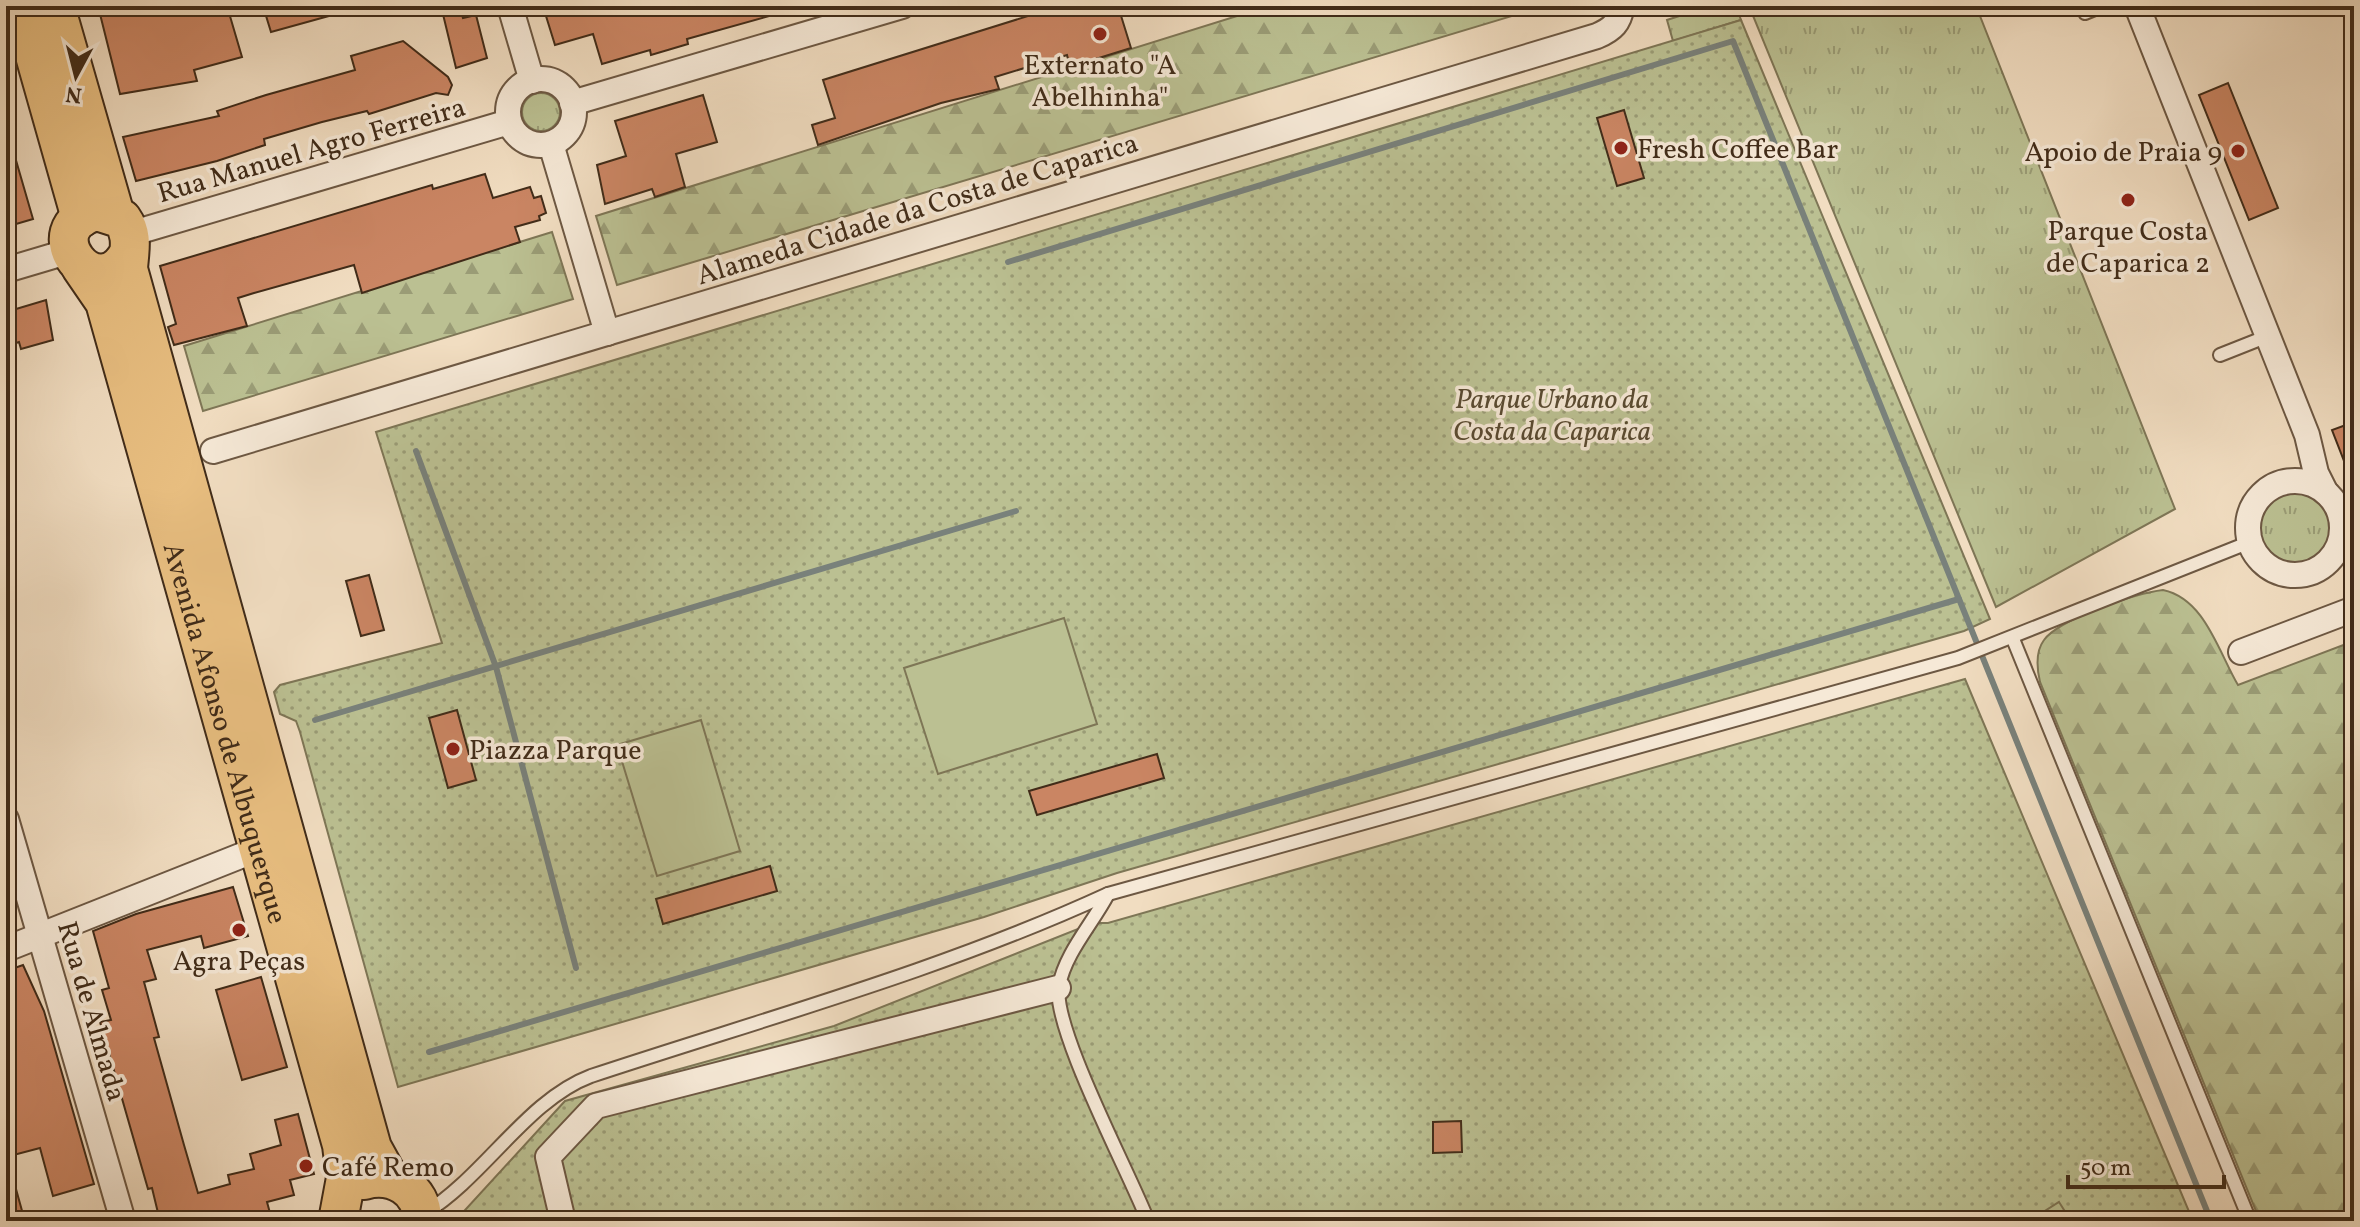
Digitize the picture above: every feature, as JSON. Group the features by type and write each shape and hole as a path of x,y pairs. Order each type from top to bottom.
{"main road":[{"name":"Avenida Afonso de Albuquerque","path":"21,6 101,239 128,269 178,461 372,1148 388,1177 412,1191 422,1218"},
{"name":"Avenida Afonso de Albuquerque","path":"55,6 101,239 105,302 342,1145 346,1178 339,1214"},
{"name":"Avenida Afonso de Albuquerque","path":"339,1214 354,1186 365,1180 388,1177"}],"street":[{"path":"510,6 532,81"},
{"path":"572,103 902,6"},
{"name":"Alameda Cidade da Costa de Caparica","path":"213,451 1597,36 1611,30 1619,21 1622,6"},
{"path":"2137,6 2268,336 2306,440 2316,473 2336,504 2343,528 2334,556 2323,567 2305,575 2286,575 2267,566 2250,542 2248,527 2253,506 2290,470 2306,440"},
{"path":"544,79 559,85 572,103 570,127 551,144 538,145 523,140 509,122 511,98 521,86 532,81 544,79"},
{"name":"Rua Manuel Agro Ferreira","path":"6,270 101,239 509,122"},
{"path":"551,144 607,333"},
{"path":"2275,486 2297,481 2325,491"},
{"path":"2241,652 2354,609"},
{"name":"Rua de Almada","path":"6,819 123,1221"},
{"path":"6,949 258,849"},
{"path":"563,1221 548,1157 596,1106 1058,988"}],"lane":[{"path":"2085,13 2102,6"},
{"path":"2220,355 2268,336"},
{"path":"422,1218 459,1190 564,1086 926,965 1108,894 1958,658 2008,641 2250,542"},
{"path":"2008,641 2250,1221"},
{"path":"1108,894 1064,970 1058,988 1062,1025 1148,1221"}],"green space":[{"path":"1269,6 1545,6 617,285 596,216"},
{"path":"1710,6 1736,6 1741,20 1673,41 1667,20"},
{"path":"1749,6 1976,6 2175,509 1996,607"},
{"name":"Parque Urbano da Costa da Caparica","path":"1741,20 1990,619 1964,631 1117,873 984,917 398,1087 300,732 296,721 280,714 274,692 280,685 442,643 376,432"},
{"path":"541,93 554,99 560,112 554,125 541,131 528,125 522,112 528,99"},
{"path":"552,232 573,299 203,411 184,346"},
{"path":"2295,493 2320,503 2330,528 2320,553 2295,563 2270,553 2260,528 2270,503"},
{"path":"2163,590 2177,595 2200,615 2238,685 2354,641 2354,1221 2260,1221 2040,682 2039,650 2052,632 2099,608"},
{"path":"1064,618 1097,724 938,774 904,668"},
{"path":"1965,679 2193,1221 455,1221 565,1101 834,1026 1093,923 1108,923"},
{"path":"701,720 740,851 657,876 617,745"},
{"path":"2059,1202 2071,1221 2029,1221"}],"building":[{"path":"98,6 227,6 242,57 194,70 197,81 120,94"},
{"path":"263,6 346,6 347,11 271,32"},
{"path":"441,6 459,6 463,18 476,15 487,58 456,68"},
{"path":"549,6 791,6 791,10 687,39 688,44 651,55 650,50 602,64 593,34 555,45 546,16 551,15"},
{"path":"1060,6 1118,6 1131,48 1070,67 1067,55 995,77 999,89 941,103 818,145 812,125 835,118 823,80"},
{"path":"403,41 448,77 452,85 448,95 436,93 369,114 367,111 322,122 264,139 265,145 217,161 136,181 123,137 219,116 217,111 355,70 351,56"},
{"name":"Apoio de Praia 9","path":"2228,83 2278,208 2249,220 2199,95"},
{"path":"703,95 717,142 676,154 685,187 655,197 652,189 605,204 597,165 626,156 615,121"},
{"name":"Fresh Coffee Bar","path":"1624,110 1644,178 1617,186 1597,118"},
{"path":"6,143 11,143 33,219 6,227"},
{"path":"485,174 493,198 530,187 534,198 541,196 546,213 539,216 540,220 515,227 520,242 362,293 354,265 254,293 238,298 247,326 174,345 168,327 176,324 160,266 432,185 433,189"},
{"path":"46,300 53,340 21,349 19,342 13,344 6,312"},
{"path":"2354,422 2354,484 2353,484 2332,430"},
{"path":"369,575 384,630 361,636 346,581"},
{"name":"Piazza Parque","path":"457,710 476,780 448,788 429,718"},
{"path":"1157,754 1164,778 1037,815 1029,791"},
{"path":"770,866 777,891 663,924 656,899"},
{"path":"233,887 248,936 204,948 201,936 147,950 156,979 144,982 159,1037 154,1038 184,1145 198,1193 230,1184 228,1175 254,1169 250,1154 281,1145 275,1120 298,1114 314,1174 290,1180 294,1195 267,1202 270,1213 239,1221 169,1221 168,1215 159,1217 152,1188 148,1189 100,1022 111,1020 102,990 109,988 93,931 136,914"},
{"path":"23,965 44,1011 94,1184 53,1196 40,1148 6,1157 6,971"},
{"path":"261,977 287,1067 242,1080 216,990"},
{"path":"1461,1121 1462,1152 1433,1153 1433,1122"},
{"path":"11,1171 24,1218 6,1221 6,1172"}],"waterway":[{"path":"1008,262 1733,41 2211,1221"},
{"path":"416,451 496,667 576,968"},
{"path":"315,720 1016,511"},
{"path":"429,1052 1959,599"}],"place":[{"name":"Externato \"A Abelhinha\"","path":"1100,34"},
{"name":"Fresh Coffee Bar","path":"1621,148"},
{"name":"Apoio de Praia 9","path":"2238,151"},
{"name":"Parque Costa de Caparica 2","path":"2128,200"},
{"name":"Piazza Parque","path":"453,749"},
{"name":"Agra Peças","path":"239,930"},
{"name":"Café Remo","path":"306,1166"}]}
